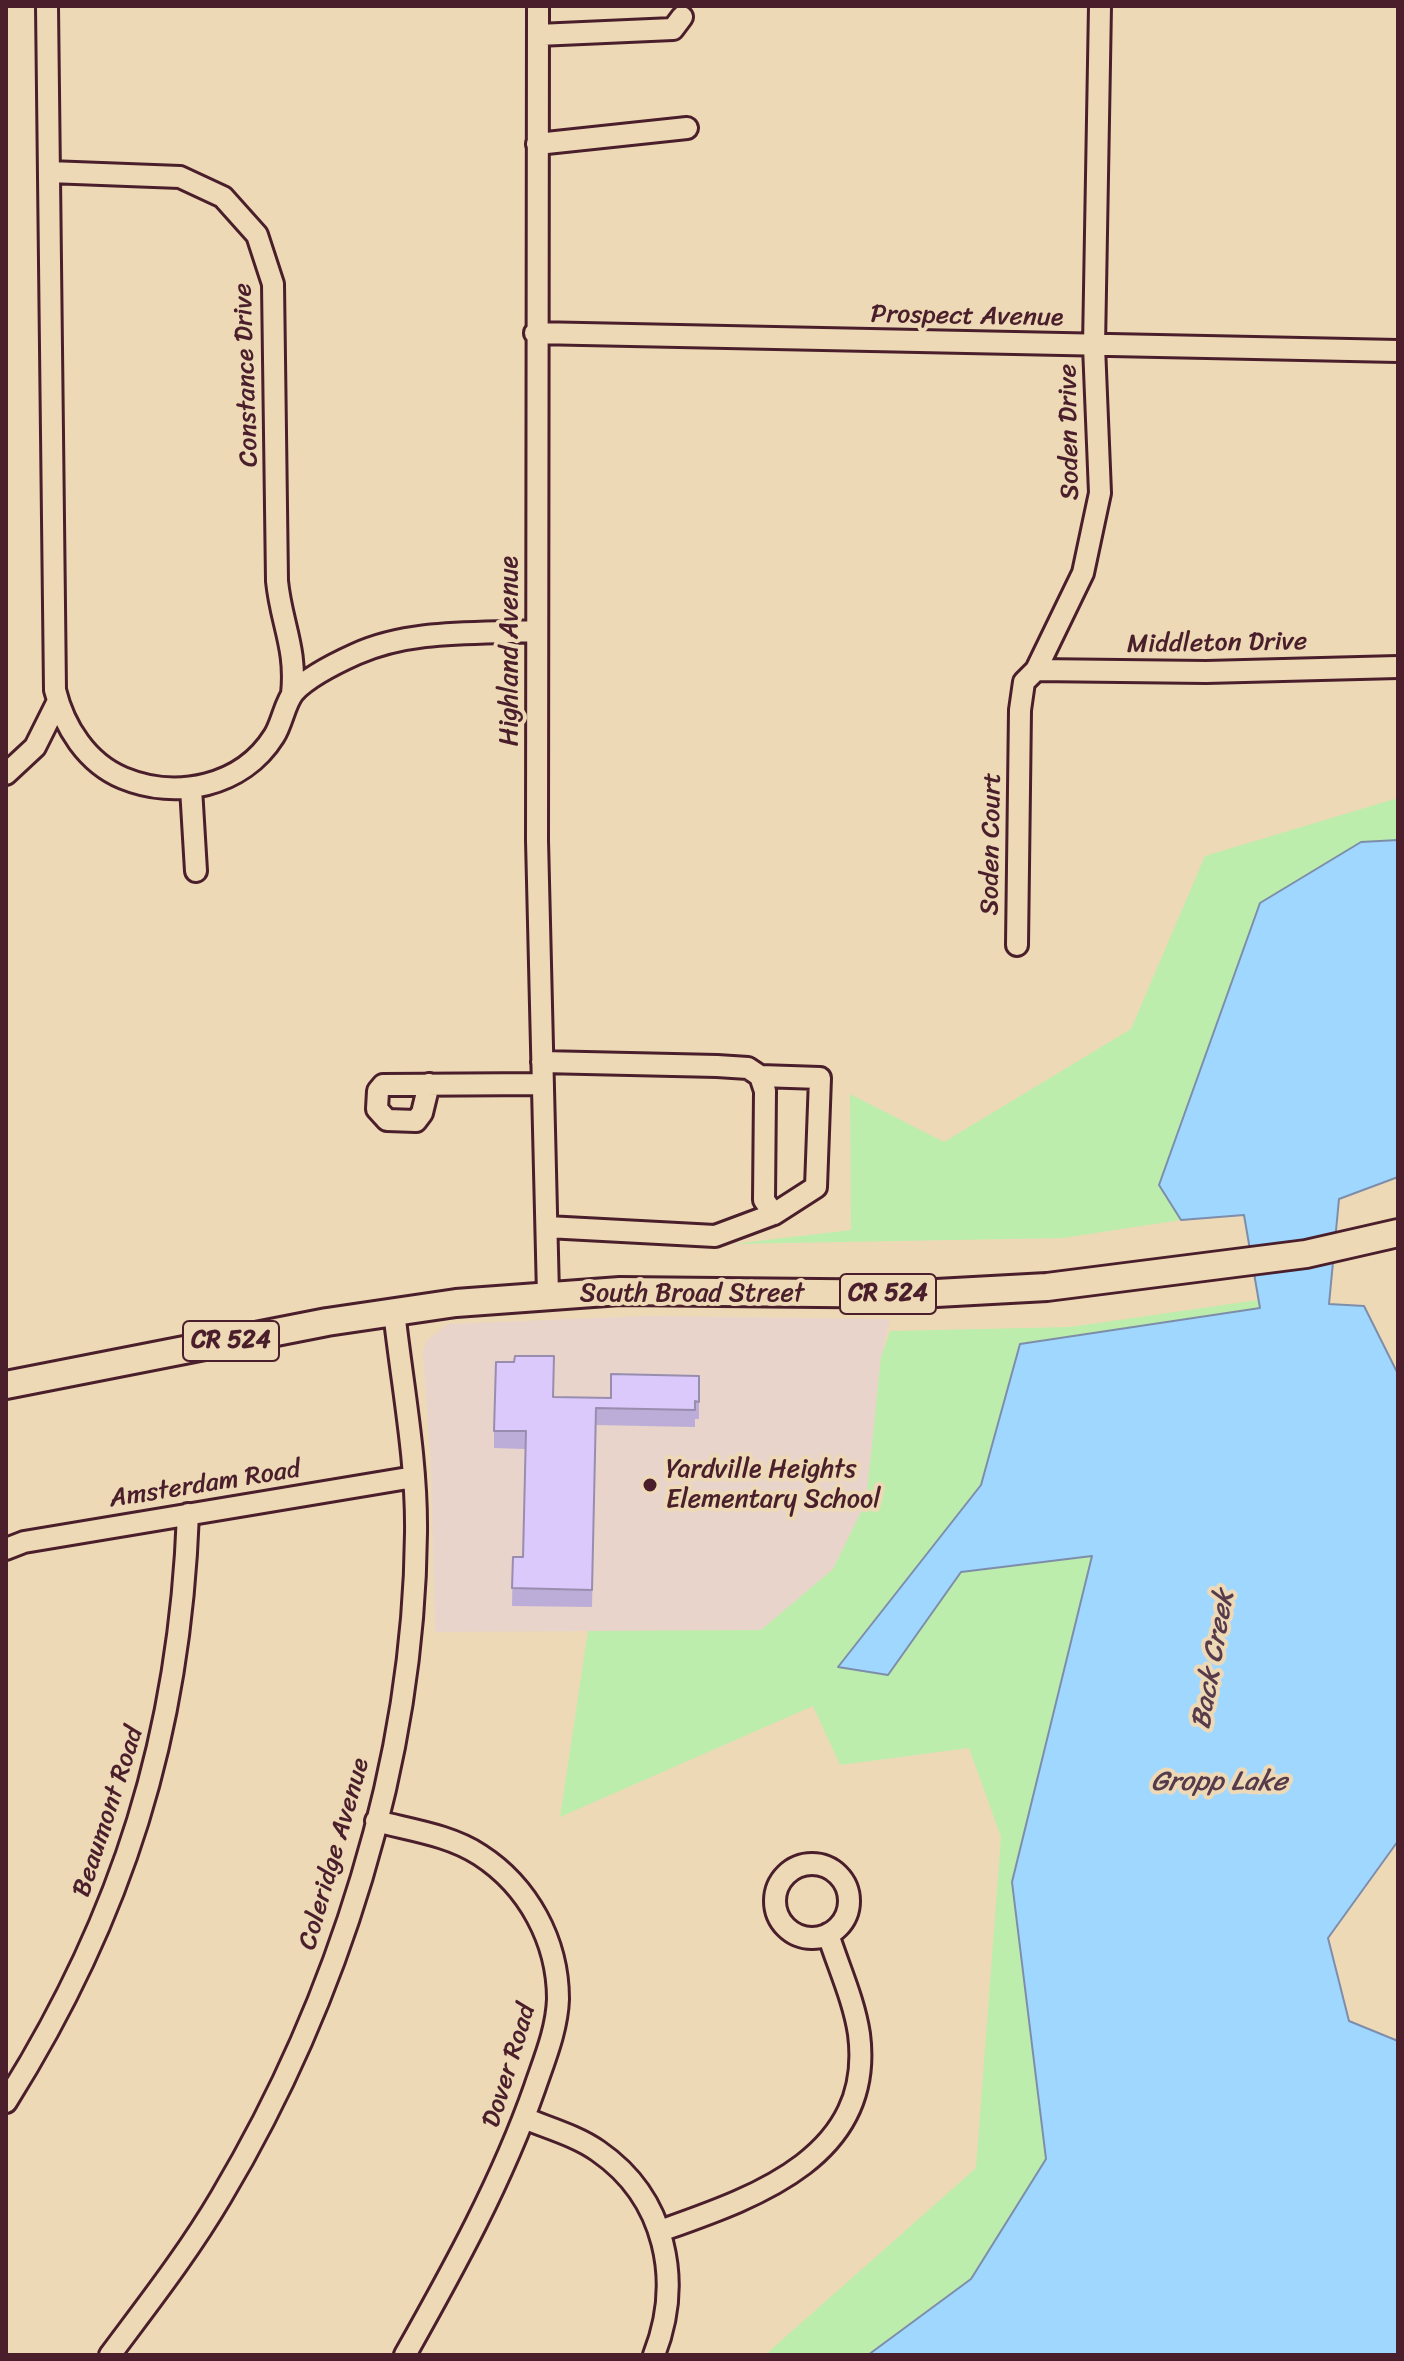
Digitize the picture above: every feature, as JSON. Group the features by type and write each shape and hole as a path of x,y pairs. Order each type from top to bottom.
{"main road":[{"name":"South Broad Street","path":"6,1385 394,1311 548,1295 671,1291 918,1294 1047,1287 1225,1266 1388,1239"}],"street":[{"path":"47,6 58,701 68,726 82,747 120,777 143,786 191,788 214,783 255,759 272,740 292,694 325,670 385,644 421,636 536,631"},
{"name":"Highland Avenue","path":"538,6 536,631 548,1295"},
{"name":"Soden Drive","path":"1020,743 1024,682 1036,670 1083,573 1100,493 1094,346 1100,6"},
{"path":"538,35 673,29 682,17"},
{"path":"537,144 687,128"},
{"name":"Constance Drive","path":"49,172 180,177 223,197 257,235 273,284 277,581 279,602 292,641 295,667 292,694"},
{"name":"Prospect Avenue","path":"535,333 1398,351"},
{"name":"Middleton Drive","path":"1036,670 1206,672 1398,667"},
{"path":"6,774 35,747 58,701"},
{"name":"Soden Court","path":"1017,945 1020,743"},
{"path":"191,788 196,871"},
{"path":"542,1062 717,1066 748,1068 760,1076 820,1078 816,1187 774,1214 715,1236 547,1227"},
{"path":"760,1076 765,1091 764,1200 774,1214"},
{"path":"429,1084 543,1084"},
{"name":"Coleridge Avenue","path":"110,2355 173,2271 221,2198 263,2122 324,1981 376,1821 400,1707 411,1617 416,1532 414,1477 394,1311"},
{"name":"Amsterdam Road","path":"6,1549 24,1542 414,1477"},
{"name":"Beaumont Road","path":"6,2102 59,2012 89,1951 123,1867 149,1790 178,1654 188,1514"},
{"name":"Dover Road","path":"376,1821 453,1841 478,1853 512,1882 538,1917 549,1944 558,1999 555,2025 524,2118 454,2267 405,2355"},
{"path":"660,2231 772,2187 799,2170 839,2128 851,2106 861,2058 858,2031 828,1934"},
{"path":"524,2118 595,2149 618,2166 636,2187 660,2231 670,2287 666,2321 654,2355"}],"shaded area":[{"name":"Yardville Heights Elementary School","path":"647,1316 890,1319 881,1358 866,1502 833,1569 761,1630 435,1632 431,1467 423,1352 427,1340 448,1324"}],"green space":[{"path":"1398,798 1398,840 1361,842 1160,1185 1181,1220 1063,1238 733,1244 851,1230 850,1094 944,1142 1131,1029 1205,856"},
{"path":"1258,1300 1260,1308 1020,1344 981,1485 838,1666 889,1675 961,1572 1092,1555 1012,1882 1046,2159 971,2279 868,2355 765,2355 976,2168 1001,1837 969,1748 840,1765 813,1706 560,1817 588,1631 761,1630 833,1569 866,1502 881,1357 890,1331 1070,1327"}],"water":[{"name":"Gropp Lake","path":"1398,840 1398,1177 1339,1199 1329,1304 1364,1306 1398,1374 1398,1841 1328,1938 1349,2021 1398,2041 1397,2355 868,2355 971,2279 1046,2159 1012,1882 1092,1556 961,1572 888,1675 838,1667 981,1485 1020,1344 1260,1308 1244,1215 1181,1220 1159,1185 1260,903 1361,842"}],"building":[{"path":"515,1356 554,1356 553,1397 611,1398 611,1374 699,1376 699,1402 695,1401 695,1410 596,1408 592,1590 512,1588 513,1557 523,1557 526,1431 494,1431 496,1362 514,1362"}],"place":[{"name":"Yardville Heights Elementary School","path":"650,1485"}],"water label":[{"name":"Back Creek","path":"1214,1660"}]}
